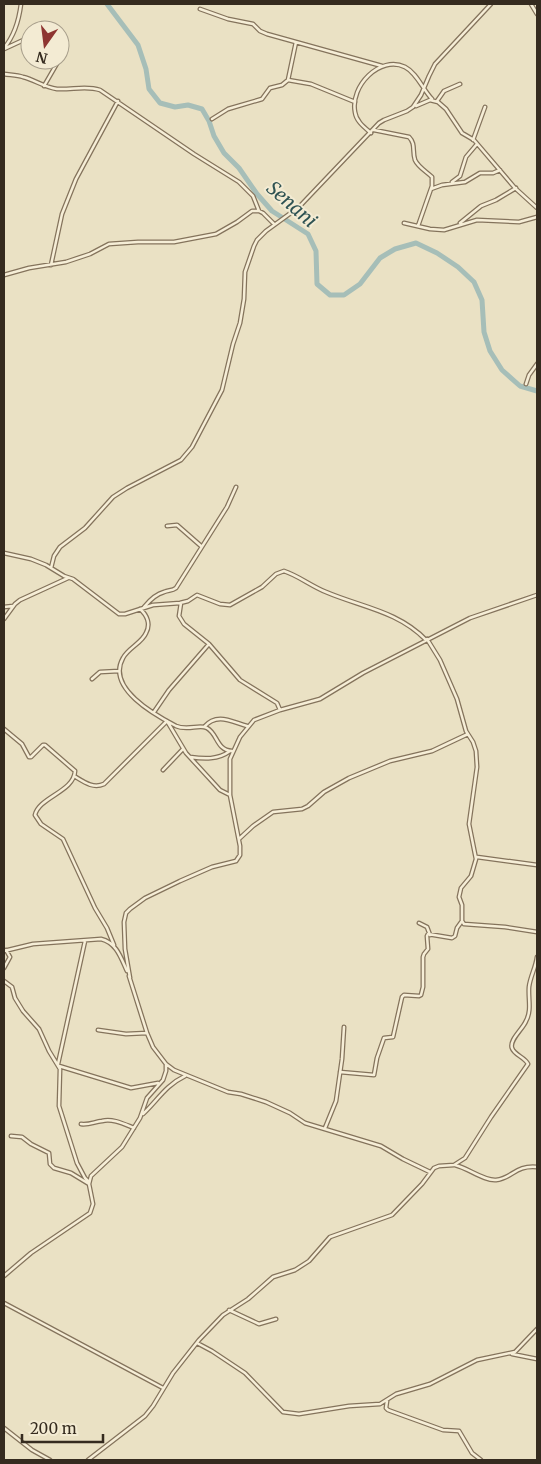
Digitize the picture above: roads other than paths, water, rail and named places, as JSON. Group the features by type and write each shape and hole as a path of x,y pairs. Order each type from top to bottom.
{"street":[{"path":"4,48 16,28 21,4"},
{"path":"413,107 435,64 491,4"},
{"path":"531,4 537,14"},
{"path":"200,9 228,19 250,23 263,33 382,66"},
{"path":"4,48 20,41"},
{"path":"212,119 228,109 262,99 270,88 282,85 288,80 296,42"},
{"path":"418,226 433,180 418,164 412,140 403,135 372,132 358,120 354,110 362,82 382,66 390,64 407,68 413,73 423,90 446,109 462,134 477,143 516,188 537,208"},
{"path":"44,86 53,70"},
{"path":"4,74 23,77 44,86 69,90 91,87 100,90 244,186 254,196 259,211"},
{"path":"288,80 311,84 355,102"},
{"path":"436,101 444,91 460,84"},
{"path":"51,568 54,556 60,547 85,528 113,497 181,460 192,447 222,390 240,323 249,257 257,240 274,224 293,213 346,156 384,120 432,99"},
{"path":"51,265 62,214 76,179 118,101"},
{"path":"473,140 485,107"},
{"path":"451,183 460,176 466,157 477,143"},
{"path":"431,189 451,183 465,182 480,174 494,173 500,170"},
{"path":"458,225 481,206 496,200 516,188"},
{"path":"4,275 90,254 109,244 174,242 216,234 238,222 249,213 259,211 266,215 274,224"},
{"path":"404,223 444,230 477,220 520,222 537,217"},
{"path":"526,384 529,375 537,364"},
{"path":"141,609 155,596 162,592 173,591 176,588 227,507 236,487"},
{"path":"167,526 174,524 181,527 202,546"},
{"path":"4,553 30,559 77,581 119,614 125,614 153,605 181,603 190,600 194,596 230,605 262,587 276,574 284,571 325,592 386,612 408,623 427,640 440,660 457,699 468,734 473,742 477,767 470,824 476,857 470,876 462,885 460,891 459,897 463,911 462,921 454,937 448,938 430,934"},
{"path":"4,620 13,606 25,597 68,578"},
{"path":"190,757 211,758 223,756 231,751 247,726 254,720 280,710 320,699 363,673 427,640 485,612 537,594"},
{"path":"181,603 179,616 181,619 209,644 240,680 277,704 280,710"},
{"path":"4,607 13,606"},
{"path":"141,609 147,619 147,633 127,652 120,664 119,671 122,682 128,693 138,702 182,729 204,727 209,729 222,748 231,751"},
{"path":"154,712 169,690 209,644"},
{"path":"92,679 100,672 119,671"},
{"path":"204,727 212,720 220,718 247,726"},
{"path":"167,721 183,749 220,790 230,795"},
{"path":"74,776 92,786 97,787 104,784 167,721"},
{"path":"4,729 22,744 29,757 43,746 48,746 75,771 74,776 64,788 38,808 35,815 41,824 63,839 130,978"},
{"path":"239,839 273,812 302,809 324,792 349,778 390,761 432,751 468,734"},
{"path":"163,770 183,749"},
{"path":"231,751 229,769 230,795 239,839 240,855 236,861 180,881 146,898 126,914 124,922 125,949 130,978 147,1034 153,1047 166,1064 186,1076 228,1092 266,1102 305,1122 381,1146 403,1160 430,1172"},
{"path":"476,857 537,865"},
{"path":"462,921 464,924 537,932"},
{"path":"419,923 427,927 430,934"},
{"path":"340,1072 374,1076 377,1058 384,1038 393,1037 402,997 404,995 421,996 424,977 423,957 428,949 427,936 430,934"},
{"path":"4,968 10,957 5,950 33,944 102,939 114,946"},
{"path":"58,1065 85,941"},
{"path":"454,1165 465,1158 528,1064 511,1047 512,1042 527,1019 530,1002 529,988 537,957"},
{"path":"4,980 12,987 15,998 23,1011 39,1029 61,1072 59,1106 77,1164 89,1183 93,1204 90,1213 31,1253 4,1276"},
{"path":"325,1128 336,1101 344,1027"},
{"path":"98,1030 126,1034 147,1034"},
{"path":"89,1183 93,1173 122,1147 141,1115 147,1098 160,1083 166,1071 166,1064"},
{"path":"58,1065 131,1088 160,1083"},
{"path":"141,1115 172,1083 186,1076"},
{"path":"81,1124 90,1124 104,1120 134,1128"},
{"path":"11,1136 22,1137 49,1153 50,1164 54,1168 71,1173 89,1183"},
{"path":"88,1460 145,1416 196,1343 211,1326 229,1310 248,1299 273,1277 295,1270 309,1261 330,1237 392,1215 422,1184 430,1172 439,1166 454,1165 468,1169 490,1180 504,1178 522,1168 537,1167"},
{"path":"4,1303 163,1388"},
{"path":"229,1310 259,1324 276,1319"},
{"path":"511,1353 523,1345 537,1328"},
{"path":"196,1343 212,1351 245,1374 270,1400 287,1414 378,1404 403,1392 430,1384 488,1356 511,1353 537,1359"},
{"path":"387,1400 386,1408 388,1410 443,1430 460,1431 472,1453 481,1460"},
{"path":"4,1428 32,1450 50,1460"}],"waterway":[{"name":"Senani","path":"107,4 138,45 146,69 149,89 160,103 175,107 188,105 202,109 224,153 239,168 257,194 272,211 308,234 316,251 317,284 330,295 344,295 360,284 380,258 395,249 416,243 437,253 458,267 474,282 482,300 484,332 490,351 502,370 520,386 537,391"}]}
